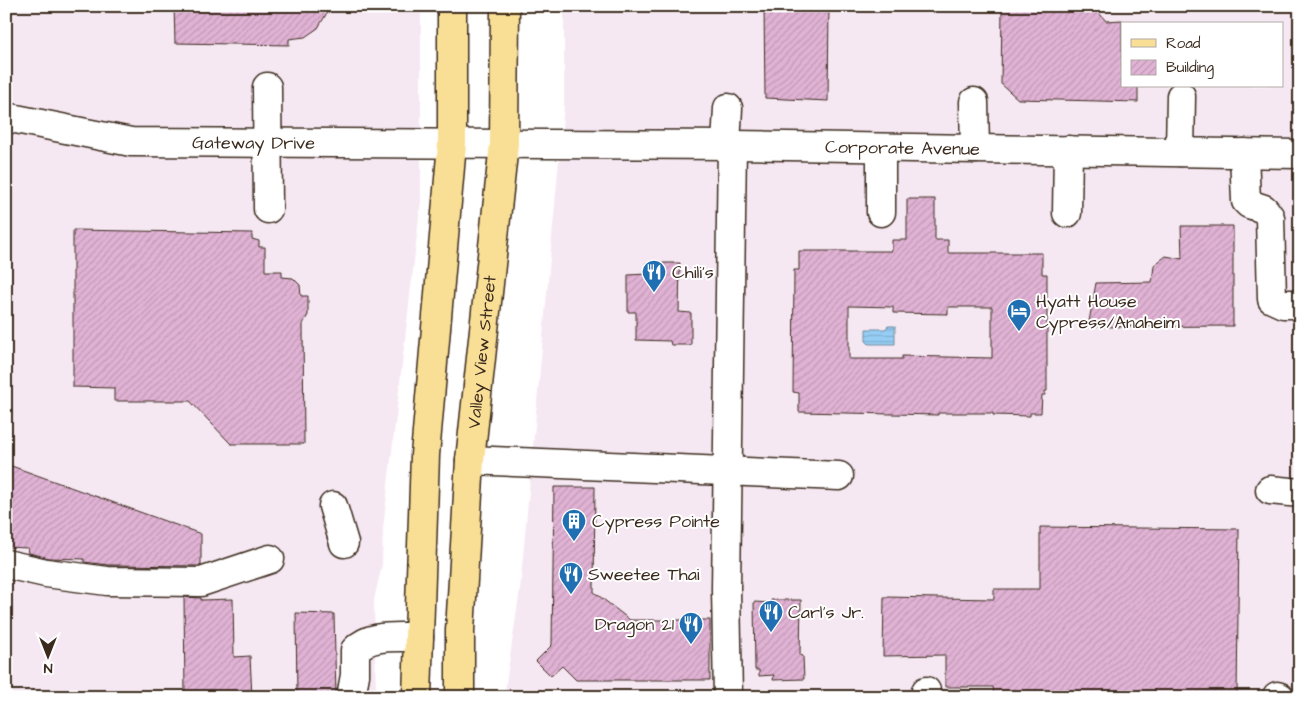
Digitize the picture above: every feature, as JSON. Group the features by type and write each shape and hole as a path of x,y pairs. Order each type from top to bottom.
{"main road":[{"path":"417,697 425,455 452,144 452,6"},
{"name":"Valley View Street","path":"460,697 460,631 470,460 504,144 505,6"}],"street":[{"path":"266,87 268,209"},
{"path":"1180,152 1181,96"},
{"path":"974,102 975,149"},
{"path":"728,108 728,697"},
{"name":"Gateway Drive","path":"6,118 131,142 504,144"},
{"name":"Corporate Avenue","path":"504,144 729,145 1300,154"},
{"path":"881,148 881,212"},
{"path":"1067,213 1068,150"},
{"path":"1244,153 1246,201 1249,204 1264,208 1270,217 1272,299 1283,304 1300,304"},
{"path":"470,460 839,476"},
{"path":"1270,490 1300,493"},
{"path":"333,506 344,543"},
{"path":"6,564 46,573 107,581 201,582 270,559"},
{"path":"351,697 355,675 355,650 361,643 375,638 419,637"}],"shaded area":[{"path":"6,6 421,6 421,201 383,529 382,565 374,600 376,697 6,697"},
{"path":"564,6 1300,6 1300,697 504,697 520,589 564,105"}],"water":[{"path":"888,326 895,326 895,344 869,344 866,341 866,329 885,329"}],"building":[{"path":"174,6 331,6 318,28 305,37 289,39 289,45 175,43"},
{"path":"764,6 829,6 828,101 765,98"},
{"path":"1002,6 1093,6 1106,21 1122,20 1121,88 1138,88 1138,102 1018,99 1001,84"},
{"name":"Hyatt House Cypress/Anaheim","path":"907,199 935,199 935,240 948,240 948,253 1042,253 1042,274 1047,274 1047,391 1045,391 1045,395 1042,395 1041,413 1030,413 1030,416 993,415 993,413 938,413 938,415 799,412 799,393 793,392 794,270 799,270 799,251 892,251 892,240 907,240","holes":["849,306 893,307 893,313 948,314 948,307 992,307 992,358 902,356 902,359 849,359"]},
{"path":"1181,226 1233,226 1233,326 1088,327 1096,283 1152,282 1154,265 1166,256 1182,259"},
{"path":"73,230 252,233 252,239 259,241 259,247 265,247 265,271 282,271 282,277 293,278 300,285 301,296 308,296 308,315 303,324 304,444 231,444 190,401 114,401 114,388 73,387"},
{"name":"Chili's","path":"646,263 680,263 679,312 691,313 691,345 671,345 670,341 636,340 636,312 628,312 628,275 646,274"},
{"path":"6,464 201,534 201,566 108,565 84,562 84,559 49,558 29,553 28,548 6,547"},
{"name":"Cypress Pointe","path":"554,487 595,487 594,592 630,620 710,620 710,680 576,680 562,666 551,676 536,661 552,645"},
{"path":"1040,527 1239,529 1237,697 994,697 993,687 945,687 945,655 883,656 884,597 994,599 994,589 1040,589"},
{"path":"184,597 201,598 201,600 233,599 234,657 250,656 252,697 185,697"},
{"path":"771,600 801,600 800,655 803,656 804,679 773,680 774,675 759,676 759,670 755,670 754,602 771,603"},
{"path":"296,613 334,614 336,697 297,697"}],"place":[{"name":"Chili's","path":"654,293"},
{"name":"Hyatt House Cypress/Anaheim","path":"1019,332"},
{"name":"Cypress Pointe","path":"574,542"},
{"name":"Sweetee Thai","path":"571,595"},
{"name":"Carl's Jr.","path":"771,633"},
{"name":"Dragon 21","path":"691,645"}]}
